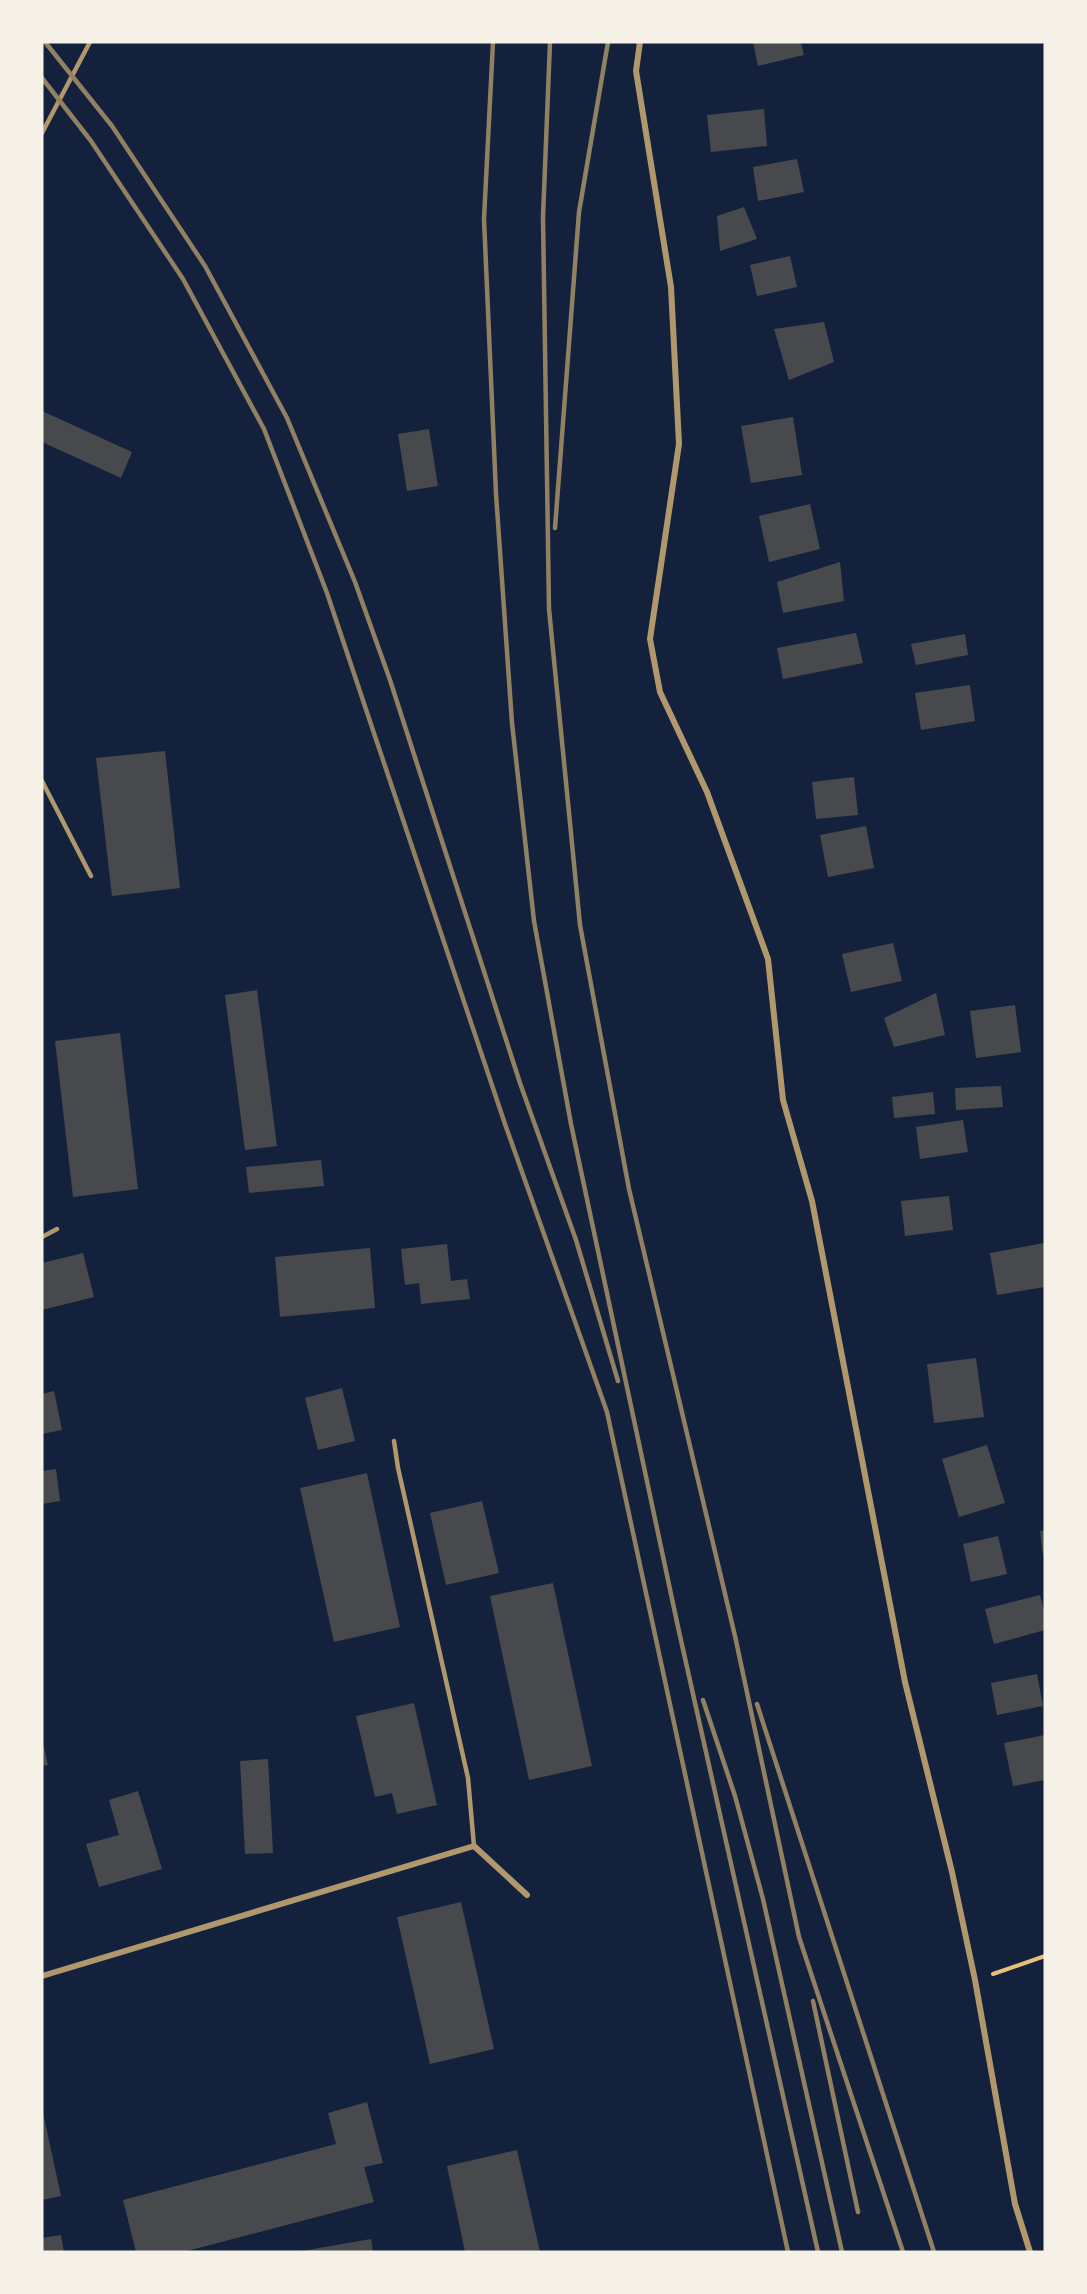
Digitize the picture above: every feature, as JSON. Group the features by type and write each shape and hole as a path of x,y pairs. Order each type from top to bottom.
{"street":[{"path":"640,42 636,71 671,287 679,444 650,639 660,692 707,792 768,959 783,1100 812,1201 905,1683 952,1872 975,1980 1014,2204 1030,2252"},
{"path":"42,1976 474,1846 527,1895"}],"lane":[{"path":"42,133 90,42"},
{"path":"42,781 91,876"},
{"path":"42,1237 57,1229"},
{"path":"394,1441 398,1468 468,1779 474,1846"}],"path":[{"path":"975,1980 1045,1956"}],"building":[{"path":"753,42 801,42 804,55 758,66"},
{"path":"764,109 767,146 711,152 707,115"},
{"path":"797,159 804,192 758,201 753,167"},
{"path":"744,207 757,239 720,251 717,216"},
{"path":"790,256 797,287 757,296 750,265"},
{"path":"824,322 834,362 789,380 774,329"},
{"path":"42,411 132,452 121,478 42,442"},
{"path":"793,417 802,475 751,483 741,426"},
{"path":"429,429 438,486 407,491 398,434"},
{"path":"810,504 820,549 769,562 759,516"},
{"path":"840,562 844,601 783,613 777,582"},
{"path":"856,633 863,663 783,679 777,648"},
{"path":"965,634 968,655 916,665 911,644"},
{"path":"970,685 975,721 921,730 915,693"},
{"path":"165,751 180,888 112,896 96,758"},
{"path":"854,777 858,815 816,819 812,782"},
{"path":"866,826 874,868 828,877 820,835"},
{"path":"893,943 902,981 851,992 842,954"},
{"path":"257,990 277,1146 245,1150 225,995"},
{"path":"936,993 945,1035 894,1047 884,1018"},
{"path":"1015,1005 1021,1052 976,1058 970,1011"},
{"path":"120,1033 138,1189 73,1197 55,1041"},
{"path":"1001,1086 1003,1107 956,1110 955,1088"},
{"path":"933,1092 935,1114 894,1118 892,1097"},
{"path":"963,1120 968,1152 920,1159 916,1127"},
{"path":"321,1160 324,1186 249,1193 246,1167"},
{"path":"949,1196 953,1230 905,1236 901,1201"},
{"path":"1044,1243 1045,1287 997,1295 990,1253"},
{"path":"447,1244 451,1281 467,1279 470,1299 421,1304 419,1283 405,1285 401,1249"},
{"path":"370,1248 375,1308 280,1317 275,1257"},
{"path":"83,1253 94,1297 42,1310 42,1263"},
{"path":"976,1358 984,1417 934,1423 927,1364"},
{"path":"342,1388 355,1441 318,1450 305,1398"},
{"path":"54,1391 62,1430 42,1434 42,1394"},
{"path":"987,1445 1005,1503 959,1517 942,1459"},
{"path":"56,1469 60,1501 42,1504 42,1471"},
{"path":"367,1473 400,1627 334,1642 300,1488"},
{"path":"482,1501 499,1573 446,1585 430,1513"},
{"path":"1045,1530 1045,1555 1043,1555 1040,1531"},
{"path":"998,1536 1007,1574 971,1582 963,1544"},
{"path":"553,1583 592,1766 529,1780 490,1596"},
{"path":"1040,1595 1045,1615 1045,1630 994,1644 985,1609"},
{"path":"1037,1674 1043,1706 997,1715 991,1683"},
{"path":"414,1703 437,1805 397,1814 392,1793 375,1797 356,1716"},
{"path":"1045,1735 1045,1780 1013,1786 1004,1743"},
{"path":"42,1738 48,1765 42,1766"},
{"path":"268,1759 273,1853 245,1854 240,1761"},
{"path":"138,1791 162,1869 99,1887 86,1844 119,1835 109,1800"},
{"path":"461,1902 494,2049 430,2064 397,1917"},
{"path":"367,2102 383,2163 364,2167 374,2202 183,2252 136,2252 123,2200 336,2144 328,2113"},
{"path":"42,2108 61,2196 42,2200"},
{"path":"517,2150 540,2252 465,2252 447,2166"},
{"path":"61,2235 64,2252 42,2252 42,2238"},
{"path":"371,2239 373,2252 302,2252 302,2251"}],"railway":[{"path":"45,42 112,126 205,266 287,418 355,582 390,680 520,1083 576,1240 618,1381"},
{"path":"493,42 484,219 496,494 512,723 534,921 571,1124 678,1627 818,2252"},
{"path":"550,42 543,217 549,609 580,925 629,1189 735,1636 799,1937 903,2252"},
{"path":"555,528 579,212 608,42"},
{"path":"42,78 91,141 183,279 264,429 327,593 505,1124 607,1412 788,2252"},
{"path":"703,1700 735,1796 763,1899 842,2252"},
{"path":"757,1704 934,2252"},
{"path":"813,2001 858,2212"}]}
